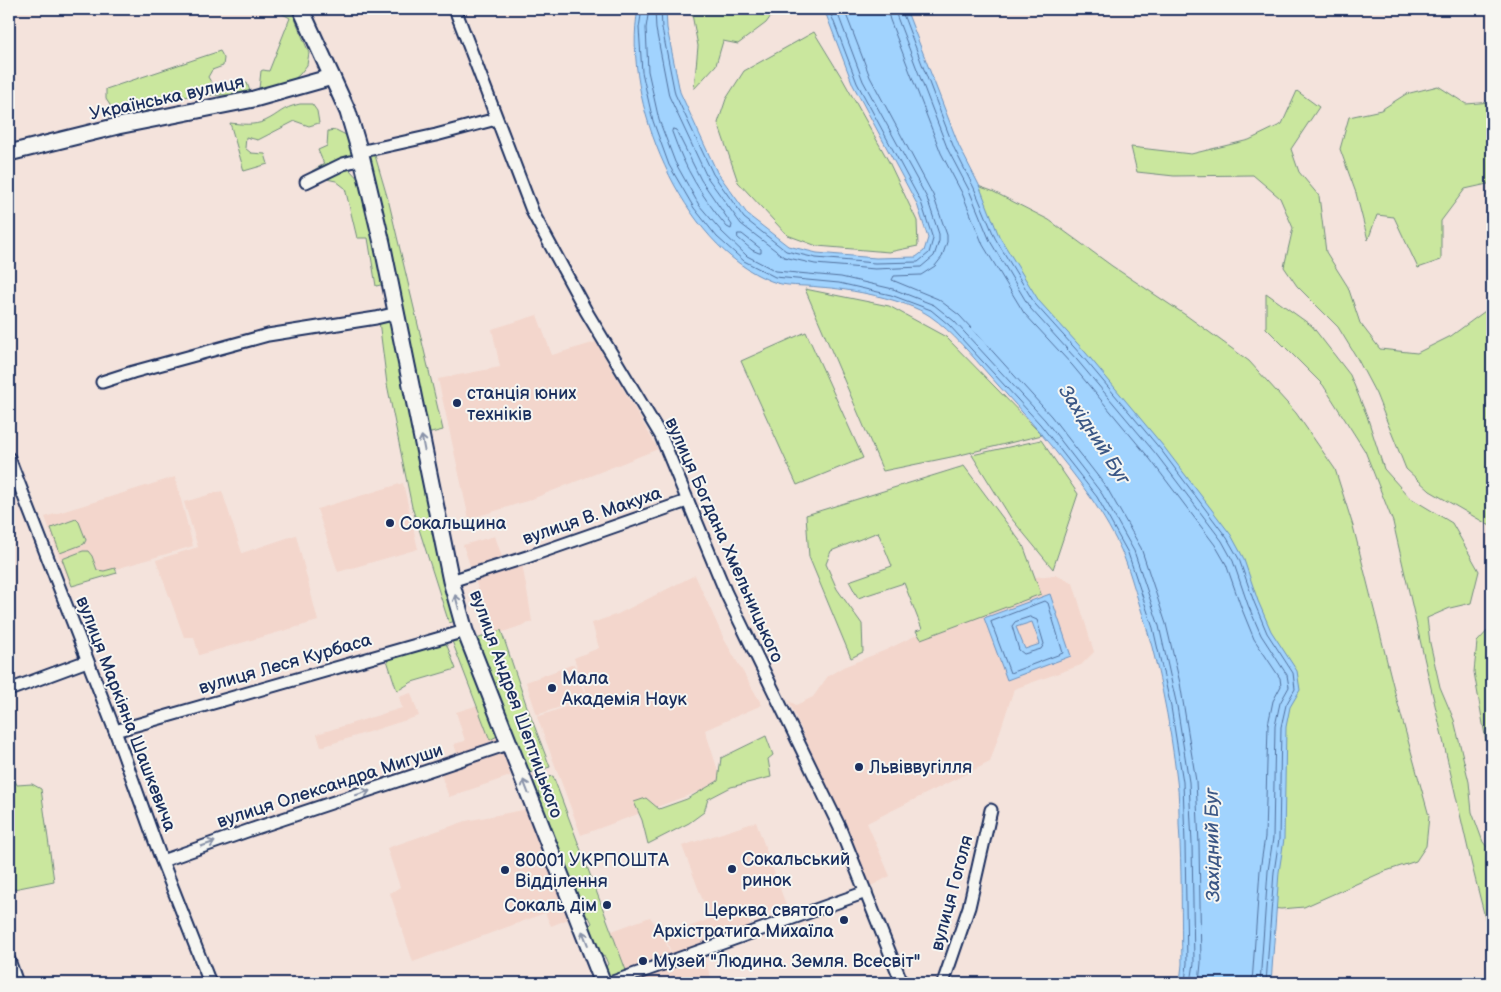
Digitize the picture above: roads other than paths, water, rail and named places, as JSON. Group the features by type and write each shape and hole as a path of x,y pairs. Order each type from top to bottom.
{"street":[{"name":"вулиця Андрея Шептицького","path":"301,9 348,112 360,156 397,312 451,581 465,630 508,744 604,983"},
{"name":"вулиця Богдана Хмельницького","path":"455,9 533,213 586,311 661,436 726,593 839,826 902,983"},
{"name":"Українська вулиця","path":"9,153 118,126 254,99 332,77"},
{"path":"306,182 360,156 496,119"},
{"path":"102,382 268,335 376,318 397,312"},
{"name":"вулиця Маркіяна Шашкевича","path":"9,458 210,983"},
{"name":"вулиця В. Макуха","path":"451,581 527,557 687,501"},
{"name":"вулиця Леся Курбаса","path":"115,731 465,630"},
{"path":"9,690 87,661"},
{"name":"вулиця Олександра Мигуши","path":"162,861 508,744"},
{"name":"вулиця Гоголя","path":"943,983 969,907 991,810"},
{"path":"610,983 866,892"},
{"path":"9,960 11,972 17,983"}],"water":[{"name":"Західний Буг","path":"638,9 666,9 667,28 680,92 717,172 748,215 788,246 817,253 876,258 916,257 924,251 928,238 917,204 853,85 824,9 906,9 959,146 979,185 999,236 1039,301 1086,353 1164,447 1231,535 1243,557 1258,601 1271,631 1297,671 1300,690 1290,707 1286,727 1284,839 1279,872 1271,983 1180,983 1182,964 1179,797 1167,714 1158,669 1128,568 1117,542 1095,504 1067,466 1016,405 962,344 930,316 906,305 877,296 832,288 782,284 771,281 739,263 710,237 685,203 665,166 649,125 639,84 635,45"},
{"path":"1050,594 1071,656 1007,680 984,618","holes":["1032,622 1040,644 1025,649 1016,627"]}],"place":[{"name":"станція юних техніків","path":"457,403"},
{"name":"Сокальщина","path":"390,523"},
{"name":"Мала Академія Наук","path":"552,688"},
{"name":"Львіввугілля","path":"859,767"},
{"name":"Сокальський ринок","path":"732,869"},
{"name":"80001 УКРПОШТА Відділення","path":"505,870"},
{"name":"Сокаль дім","path":"607,905"},
{"name":"Церква святого Архістратига Михаїла","path":"844,920"},
{"name":"Музей \"Людина. Земля. Всесвіт\"","path":"643,961"}]}
